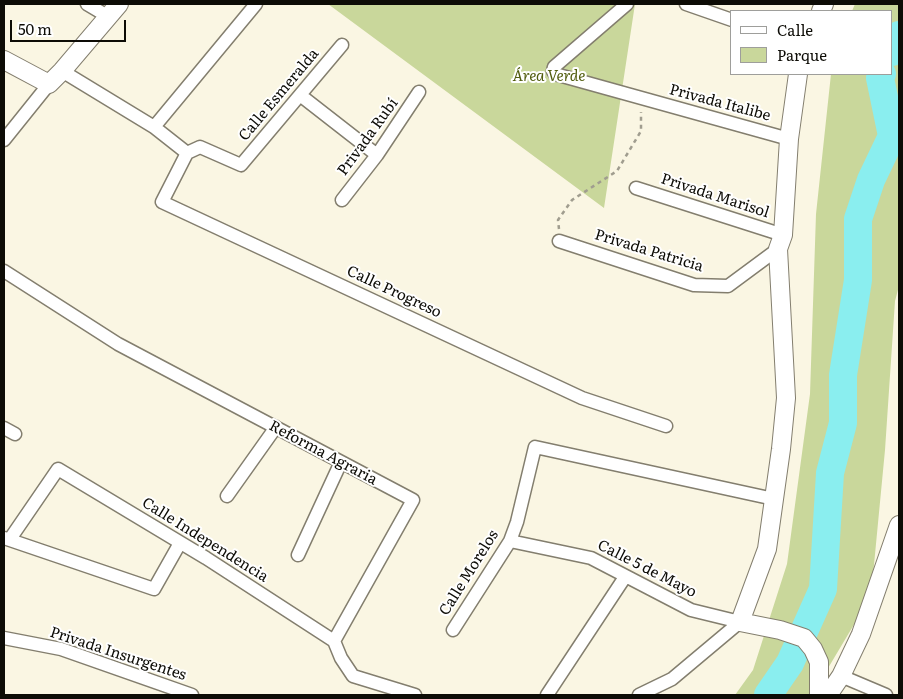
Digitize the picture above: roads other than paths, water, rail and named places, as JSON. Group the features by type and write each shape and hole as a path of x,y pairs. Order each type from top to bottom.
{"street":[{"path":"4,140 49,84 114,10 88,4"},
{"path":"154,127 256,4"},
{"name":"Privada Italibe","path":"627,4 554,67 554,74 789,139"},
{"path":"686,4 730,19"},
{"name":"Calle Esmeralda","path":"187,153 200,147 241,165 342,45"},
{"path":"4,60 49,84"},
{"path":"62,71 154,127 187,153"},
{"path":"639,695 656,691 672,680 740,622 767,550 786,398 780,242 789,139 798,75"},
{"name":"Privada Rubí","path":"342,200 377,155 419,92"},
{"path":"300,95 377,155"},
{"name":"Calle Progreso","path":"187,153 162,202 582,398 666,426"},
{"name":"Privada Marisol","path":"636,188 780,242"},
{"name":"Privada Patricia","path":"560,241 694,284 728,286 780,242"},
{"name":"Reforma Agraria","path":"4,271 118,344 413,500 334,641"},
{"path":"227,496 276,428"},
{"name":"Calle Morelos","path":"453,630 510,541 517,522 536,446 774,499"},
{"path":"298,555 341,462"},
{"name":"Calle Independencia","path":"7,539 58,469 180,542 334,641"},
{"path":"828,695 841,676 861,634 899,525"},
{"path":"7,539 154,589 180,542"},
{"name":"Calle 5 de Mayo","path":"510,541 591,558 691,610 740,622"},
{"path":"548,695 625,576"},
{"path":"740,622 780,630 804,638 813,649 819,662 819,695"},
{"name":"Privada Insurgentes","path":"4,638 61,649 192,695"},
{"path":"334,641 341,658 353,676 409,694"},
{"path":"841,676 886,695"}],"waterway":[{"path":"893,50 899,35"},
{"path":"768,695 790,663 823,589 830,473 843,423 843,375 858,280 858,219 871,180 892,136 880,78 882,75"}],"park label":[{"name":"Área Verde","path":"549,77"}]}
